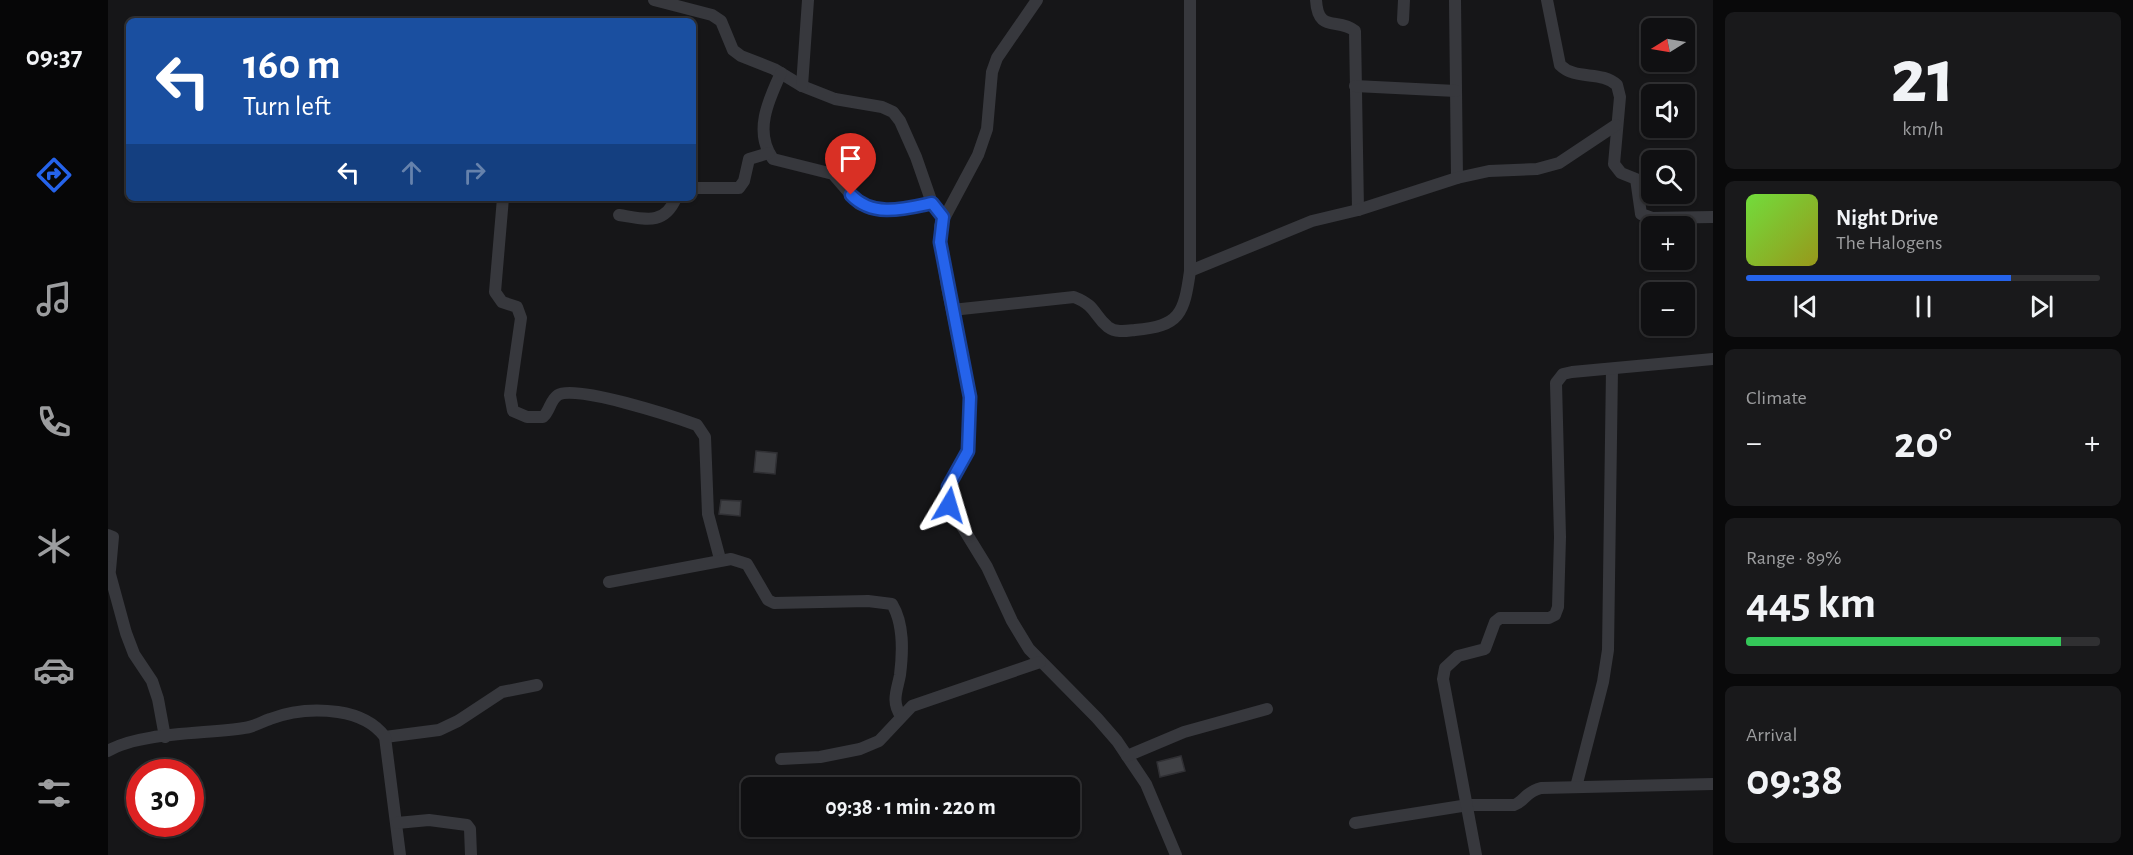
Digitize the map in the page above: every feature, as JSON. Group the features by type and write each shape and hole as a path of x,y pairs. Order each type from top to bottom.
{"street":[{"path":"655,0 712,15 721,21 733,50 741,56 781,73 802,86 835,99 882,107 893,112 900,121 916,157 932,203 943,217"},
{"path":"802,86 808,0"},
{"path":"1037,0 998,58 992,72 987,129 978,155 943,217 940,242 967,377 970,426 968,451 948,487 949,505 987,567 1012,621 1040,662 1077,696 1127,756 1146,784 1176,855"},
{"path":"952,310 1074,297 1089,303 1108,327 1120,331 1167,326 1177,318 1187,291 1190,272 1190,0"},
{"path":"1316,0 1320,17 1325,22 1350,27 1355,31 1358,210"},
{"path":"1403,20 1404,0"},
{"path":"1455,0 1457,178"},
{"path":"1547,0 1560,65 1574,73 1603,77 1617,85 1620,97 1614,164 1621,173 1636,179 1641,214 1652,218 1713,217"},
{"path":"781,73 765,114 764,133 769,153 780,163 833,174 859,204 868,207 893,211 932,203"},
{"path":"1355,86 1456,91"},
{"path":"1190,272 1312,221 1358,210 1457,178 1489,171 1537,169 1559,164 1616,125"},
{"path":"696,188 739,188 744,181 749,159 769,153"},
{"path":"503,201 495,292 502,302 517,307 521,318 510,395 513,411 528,417 543,417 555,398 568,391 592,394 697,425 705,438 708,514 720,559"},
{"path":"619,214 656,218 666,214 674,201"},
{"path":"1476,855 1443,679 1445,668 1458,656 1485,649 1495,622 1500,618 1555,615 1558,608 1560,537 1556,382 1563,375 1572,372 1713,359"},
{"path":"1576,787 1603,682 1608,650 1612,369"},
{"path":"108,535 113,537 114,543 109,568 126,633 134,654 152,681 165,737"},
{"path":"609,582 720,559 731,559 747,564 768,600 774,603 868,601 892,604 901,625 901,666 894,704 901,716"},
{"path":"781,759 820,757 860,749 879,741 894,728 901,716 912,706 1040,662"},
{"path":"385,737 439,730 458,721 502,692 537,685"},
{"path":"1127,756 1184,732 1267,709"},
{"path":"108,751 165,737 243,728 271,718 305,711 339,712 364,719 377,726 385,737 400,855"},
{"path":"1354,823 1468,806 1514,805 1519,804 1530,790 1713,784"},
{"path":"397,823 429,820 467,825 470,829 471,855"}],"building":[{"path":"756,451 777,453 775,474 754,472"},
{"path":"721,500 741,501 740,516 719,514"},
{"path":"1181,756 1185,771 1160,777 1157,762"}],"route":[{"path":"851,195 859,204 882,210 893,211 932,203 943,217 940,226 940,242 947,288 970,397 968,451 948,487 949,505"}]}
